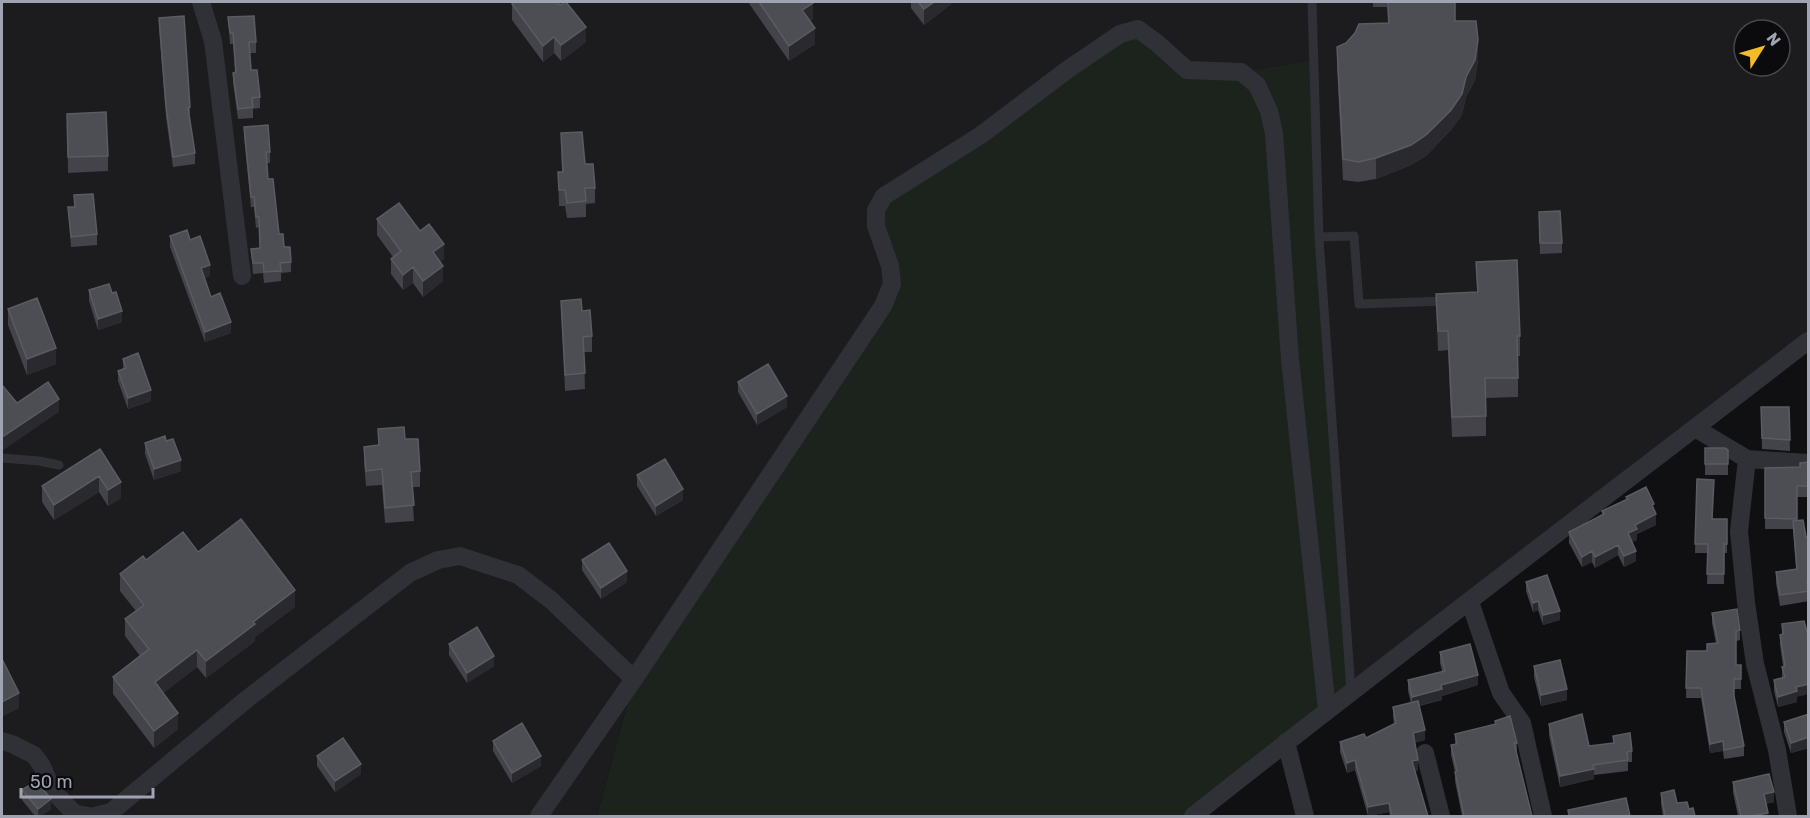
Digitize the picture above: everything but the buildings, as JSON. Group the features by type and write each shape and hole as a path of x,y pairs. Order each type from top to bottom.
{"street":[{"path":"201,2 213,41 242,276"},
{"path":"539,816 634,679 883,306 892,284 890,266 876,226 876,210 884,196 981,135 1067,70 1120,34 1138,29 1187,70 1241,72 1257,85 1269,111 1274,133 1290,359 1327,710"},
{"path":"1193,816 1350,691 1470,602 1809,341"},
{"path":"1695,428 1747,459 1809,463"},
{"path":"1747,459 1739,531 1746,602 1755,664 1777,750 1788,816"},
{"path":"95,816 111,812 246,699 410,573 438,560 460,556 518,576 550,600 634,679"},
{"path":"1470,602 1501,693 1522,723 1543,816"},
{"path":"2,741 34,755 42,766 52,790 75,814 88,816"},
{"path":"1286,742 1305,816"},
{"path":"1425,753 1441,816"}],"lane":[{"path":"1312,2 1320,237 1350,691"},
{"path":"1320,237 1354,236 1359,304 1459,300"},
{"path":"2,458 59,465"}],"shaded area":[{"path":"2,2 1808,2 1808,341 1351,691 1313,60 1241,72 892,284 634,679 597,816 2,816"},
{"path":"1138,29 1187,70 1241,72 1313,60 1317,159 1351,691 1193,816 597,816 634,679 892,284 876,210"}]}
